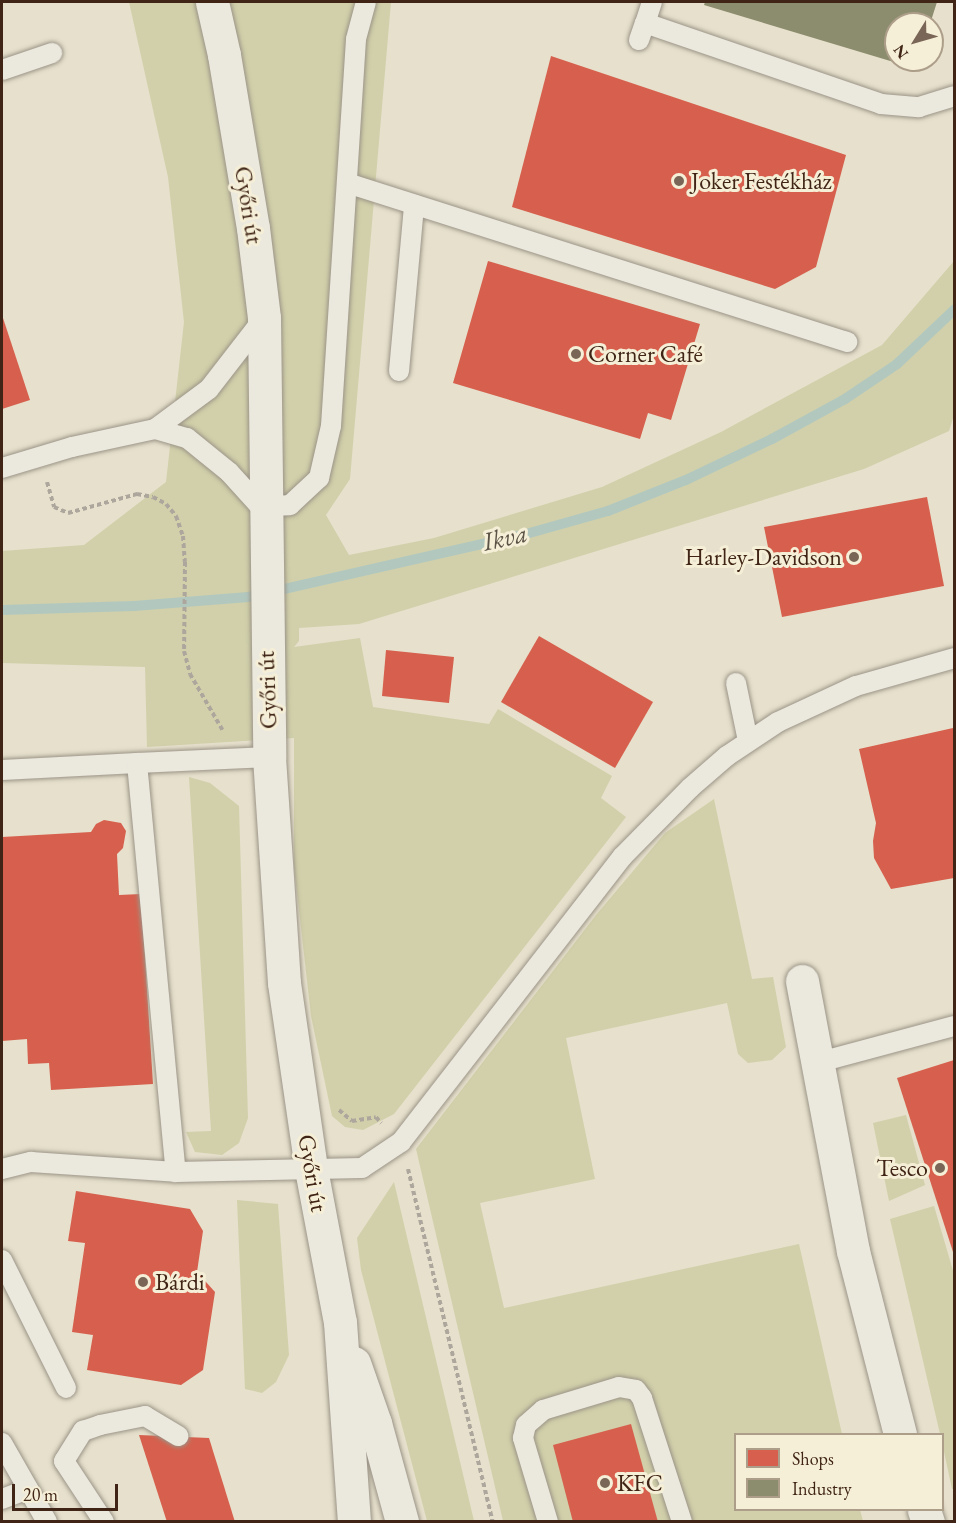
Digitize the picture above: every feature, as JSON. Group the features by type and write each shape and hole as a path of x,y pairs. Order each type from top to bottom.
{"main road":[{"name":"Győri út","path":"195,2 224,56"},
{"name":"Győri út","path":"212,2 224,56 253,228 264,318 265,648 255,757 311,1169 340,1322 354,1521"},
{"path":"802,981 853,1251 900,1433"},
{"name":"Győri út","path":"340,1322 375,1423 402,1521"}],"lane":[{"path":"155,429 187,438 229,472 266,518 290,505 319,478 331,426 356,39 366,2"},
{"path":"652,2 642,31 881,104 919,107 954,96"},
{"path":"2,70 52,53"},
{"path":"346,183 847,342"},
{"path":"399,371 414,205"},
{"path":"2,468 40,455 155,429 209,389 264,318"},
{"path":"2,1169 31,1162 176,1172 362,1168 401,1142 622,857 690,788 748,741 778,722 856,686 954,658"},
{"path":"736,682 748,741"},
{"path":"2,770 255,757"},
{"path":"137,763 176,1172"},
{"path":"816,1063 954,1026"},
{"path":"2,1260 66,1388"},
{"path":"548,1521 523,1438 526,1425 543,1410 619,1387 636,1390 642,1398 682,1521"},
{"path":"104,1521 64,1461 83,1431 100,1425 146,1416 178,1436"},
{"path":"2,1443 46,1521"},
{"path":"2,1498 28,1490"}],"path":[{"path":"40,455 54,507 68,513 137,494 153,497 166,504 176,516 183,536 184,651 190,674 206,705 255,757"},
{"path":"336,1102 340,1112 352,1121 376,1117 401,1142 493,1521"}],"green space":[{"path":"129,2 391,2 350,479 326,515 349,555 434,538 602,487 721,432 882,345 954,261 954,415 949,431 864,469 359,624 299,628 299,641 294,647 360,638 373,707 489,724 498,709 612,776 601,798 626,817 394,1114 363,1130 345,1127 332,1116 311,1016 294,866 294,738 147,747 145,667 2,663 2,551 84,545 166,482 184,322 168,177"},
{"path":"189,777 210,783 239,806 248,1118 239,1143 222,1155 195,1152 186,1132 211,1131"},
{"path":"714,799 752,979 773,977 786,1047 772,1060 748,1063 738,1054 727,1003 566,1038 595,1179 480,1203 504,1308 799,1244 842,1433 734,1433 734,1511 860,1511 863,1521 503,1521 416,1149 596,915 665,833"},
{"path":"906,1115 925,1185 889,1201 873,1123"},
{"path":"394,1182 474,1521 427,1521 361,1270 357,1238"},
{"path":"237,1200 278,1204 289,1355 276,1382 262,1393 245,1389"},
{"path":"934,1206 954,1274 954,1489 952,1489 944,1452 944,1433 940,1433 890,1219"}],"building: Shops":[{"name":"Joker Festékház","path":"551,56 846,155 816,267 775,289 512,207"},
{"name":"Corner Café","path":"488,261 700,324 671,420 648,413 640,439 453,383"},
{"path":"2,315 30,400 2,409"},
{"name":"Harley-Davidson","path":"927,497 944,586 782,617 764,527"},
{"path":"539,636 653,702 615,768 501,702"},
{"path":"386,650 454,657 449,703 382,696"},
{"path":"953,728 954,878 891,889 874,858 873,841 876,823 859,749"},
{"path":"104,820 121,823 126,831 123,848 117,854 119,895 141,894 153,1084 51,1090 49,1063 28,1064 27,1039 2,1041 2,837 91,832 96,824"},
{"name":"Tesco","path":"954,1060 954,1255 897,1078"},
{"name":"Bárdi","path":"76,1191 190,1209 203,1231 197,1272 215,1292 203,1370 181,1385 87,1370 93,1335 72,1332 85,1243 68,1241"},
{"name":"KFC","path":"631,1424 658,1522 573,1522 553,1445"},
{"path":"139,1435 209,1438 235,1522 167,1522"}],"building: Industry":[{"path":"705,2 937,2 934,12 884,12 884,59 704,5"}],"waterway":[{"name":"Ikva","path":"2,610 134,606 249,597 526,534 608,511 686,480 772,439 845,399 897,364 954,310"}],"place":[{"name":"Joker Festékház","path":"679,181"},
{"name":"Corner Café","path":"576,354"},
{"name":"Harley-Davidson","path":"854,557"},
{"name":"Tesco","path":"940,1168"},
{"name":"Bárdi","path":"143,1282"},
{"name":"KFC","path":"605,1483"}]}
